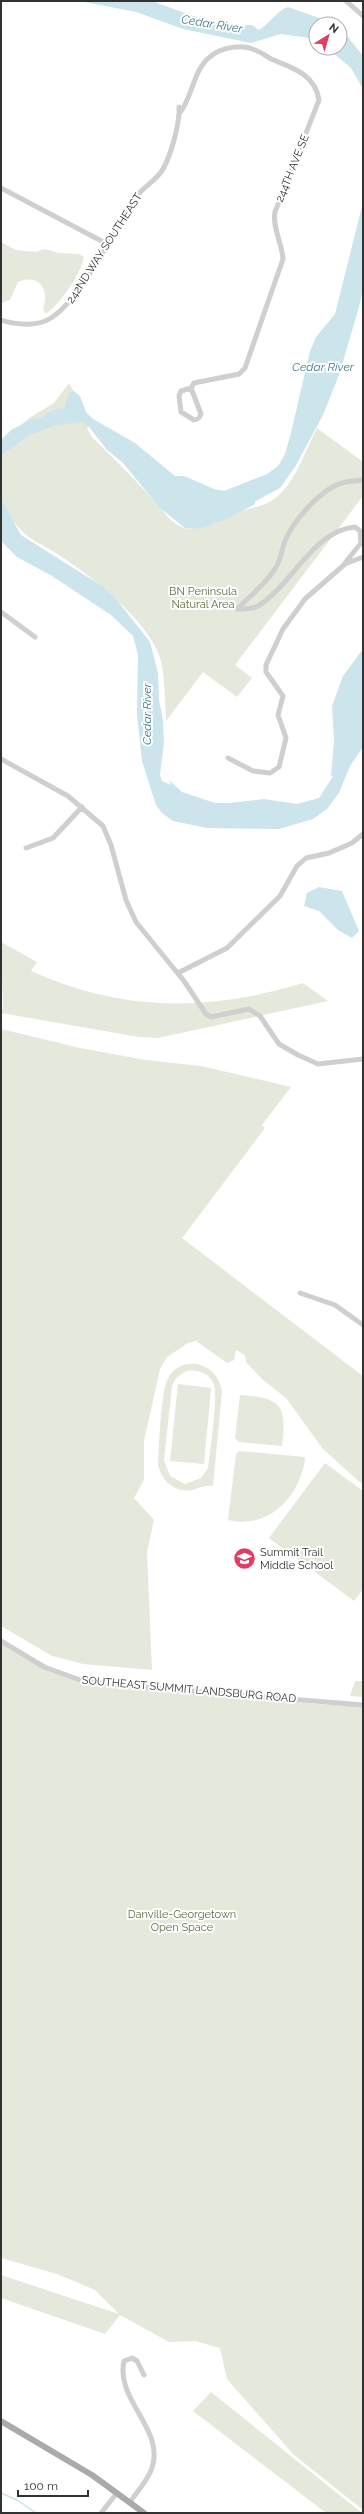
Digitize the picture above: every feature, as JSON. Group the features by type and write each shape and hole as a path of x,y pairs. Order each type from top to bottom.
{"main road":[{"path":"1,2421 87,2471 144,2513"}],"street":[{"path":"346,1 363,16"},
{"name":"244TH AVE SE","path":"180,114 188,102 202,65 210,56 227,48 255,50 270,59 288,64 312,81 319,100 275,212 274,217 282,246 283,259 245,368 239,374 199,380 191,388 182,391 180,406 181,412 194,420 199,418 201,414 191,388"},
{"name":"242ND WAY SOUTHEAST","path":"1,320 28,324 49,319 59,312 72,299 137,196 163,169 180,114 179,107"},
{"path":"1,188 107,244"},
{"path":"228,758 253,771 270,773 279,767 286,738 278,715 283,696 266,672 266,665 283,629 305,599 345,564 361,543 360,530 355,527 345,528 330,536 257,607 237,609 277,566 286,540 293,526 306,510 325,492 341,483 363,480"},
{"path":"345,564 363,557"},
{"path":"1,612 35,637"},
{"path":"1,759 68,796 82,807 107,833 126,900 136,922 178,973 206,1014 211,1017 249,1008 260,1016 279,1044 298,1055 318,1064 363,1060"},
{"path":"26,848 52,838 82,807"},
{"path":"178,973 227,948 280,896 297,866 306,858 329,853 352,843 363,834"},
{"path":"300,1293 335,1305 363,1325"},
{"name":"SOUTHEAST SUMMIT LANDSBURG ROAD","path":"1,1641 44,1667 80,1680 363,1705"},
{"path":"130,2502 150,2472 154,2456 152,2443 146,2428 122,2381 124,2361 132,2358 137,2361 144,2375"},
{"path":"101,2513 117,2493"}],"green space":[{"path":"1,242 16,250 35,252 45,249 58,253 79,254 84,257 82,264 69,288 58,303 46,314 43,309 45,302 44,289 37,281 25,280 18,282 10,300 1,303"},
{"name":"BN Peninsula Natural Area","path":"69,383 91,422 87,428 92,437 142,487 171,520 188,529 204,527 229,515 265,504 275,499 283,491 297,471 317,428 363,462 363,496 235,665 252,678 237,697 203,672 166,721 161,661 155,646 133,616 103,587 59,555 30,538 15,523 1,522 1,443 29,418 54,403"},
{"path":"1,942 37,962 31,971 65,984 99,994 132,1000 166,1003 199,1003 233,999 303,983 328,1001 158,1038 139,1037 1,1013 3,1008"},
{"path":"1,1029 80,1048 146,1060 201,1066 291,1087 262,1125 265,1128 182,1238 363,1376 363,1485 323,1449 286,1398 263,1380 246,1362 245,1355 236,1350 234,1360 227,1363 196,1341 188,1343 167,1357 160,1369 144,1441 144,1480 134,1498 154,1520 147,1552 152,1670 83,1664 52,1656 1,1626"},
{"path":"193,1364 202,1365 214,1373 219,1381 222,1391 213,1486 185,1490 169,1484 162,1475 158,1464 159,1445 162,1406 168,1378 173,1371 180,1366","holes":["186,1371 199,1371 209,1377 214,1385 215,1400 208,1468 201,1478 185,1484 170,1476 164,1460 172,1386 176,1378"]},
{"path":"178,1384 211,1388 204,1464 170,1461"},
{"path":"240,1395 265,1398 279,1406 283,1421 282,1446 239,1442 235,1438"},
{"path":"239,1451 305,1457 302,1473 297,1486 289,1497 280,1507 269,1515 257,1520 243,1522 228,1520 236,1454"},
{"path":"325,1463 363,1491 363,1589 354,1601 269,1538"},
{"name":"Danville-Georgetown Open Space","path":"1,1638 24,1653 48,1665 72,1675 98,1682 317,1704 363,1706 363,2510 294,2455 227,2379 220,2348 195,2341 169,2342 120,2315 105,2334 1,2298 1,2275 119,2314 95,2290 57,2274 1,2258"},
{"path":"355,1681 363,1681 363,1697 350,1696"},
{"path":"211,2392 362,2513 326,2513 193,2411"}],"water":[{"name":"Cedar River","path":"79,1 152,1 204,20 230,25 252,25 259,30 281,11 288,7 313,16 308,16 308,38 281,34 251,43 183,29 136,12"},
{"path":"348,37 363,56 363,89 351,68 337,56 348,56"},
{"path":"363,202 363,289 359,307 339,375 323,415 295,467 280,488 256,501 224,511 210,526 196,529 185,528 160,508 123,463 107,450 89,427 82,422 55,425 30,435 1,455 1,440 11,430 32,419 59,415 65,406 68,394 74,391 80,396 86,412 93,419 135,443 175,476 184,476 214,489 224,491 267,474 278,466 285,454 310,351 316,337 335,314"},
{"path":"1,499 21,535 102,586 117,600 150,642 158,673 159,700 163,720 164,742 160,775 162,781 171,785 169,780 182,792 215,803 230,803 264,799 297,804 319,798 334,775 331,777 334,741 332,706 343,676 363,649 363,747 350,766 339,793 327,809 313,819 279,829 207,828 173,821 162,813 156,805 142,761 137,714 138,655 133,636 111,615 52,576 17,557 1,541"},
{"path":"319,887 342,891 359,931 352,938 338,930 319,911 304,906 307,893"}],"waterway":[{"name":"Cedar River","path":"41,422 57,413 71,412"},
{"name":"Cedar River","path":"209,519 221,517 251,502"},
{"path":"1,2493 17,2500 36,2513"}],"place":[{"name":"Summit Trail Middle School","path":"244,1558"}]}
